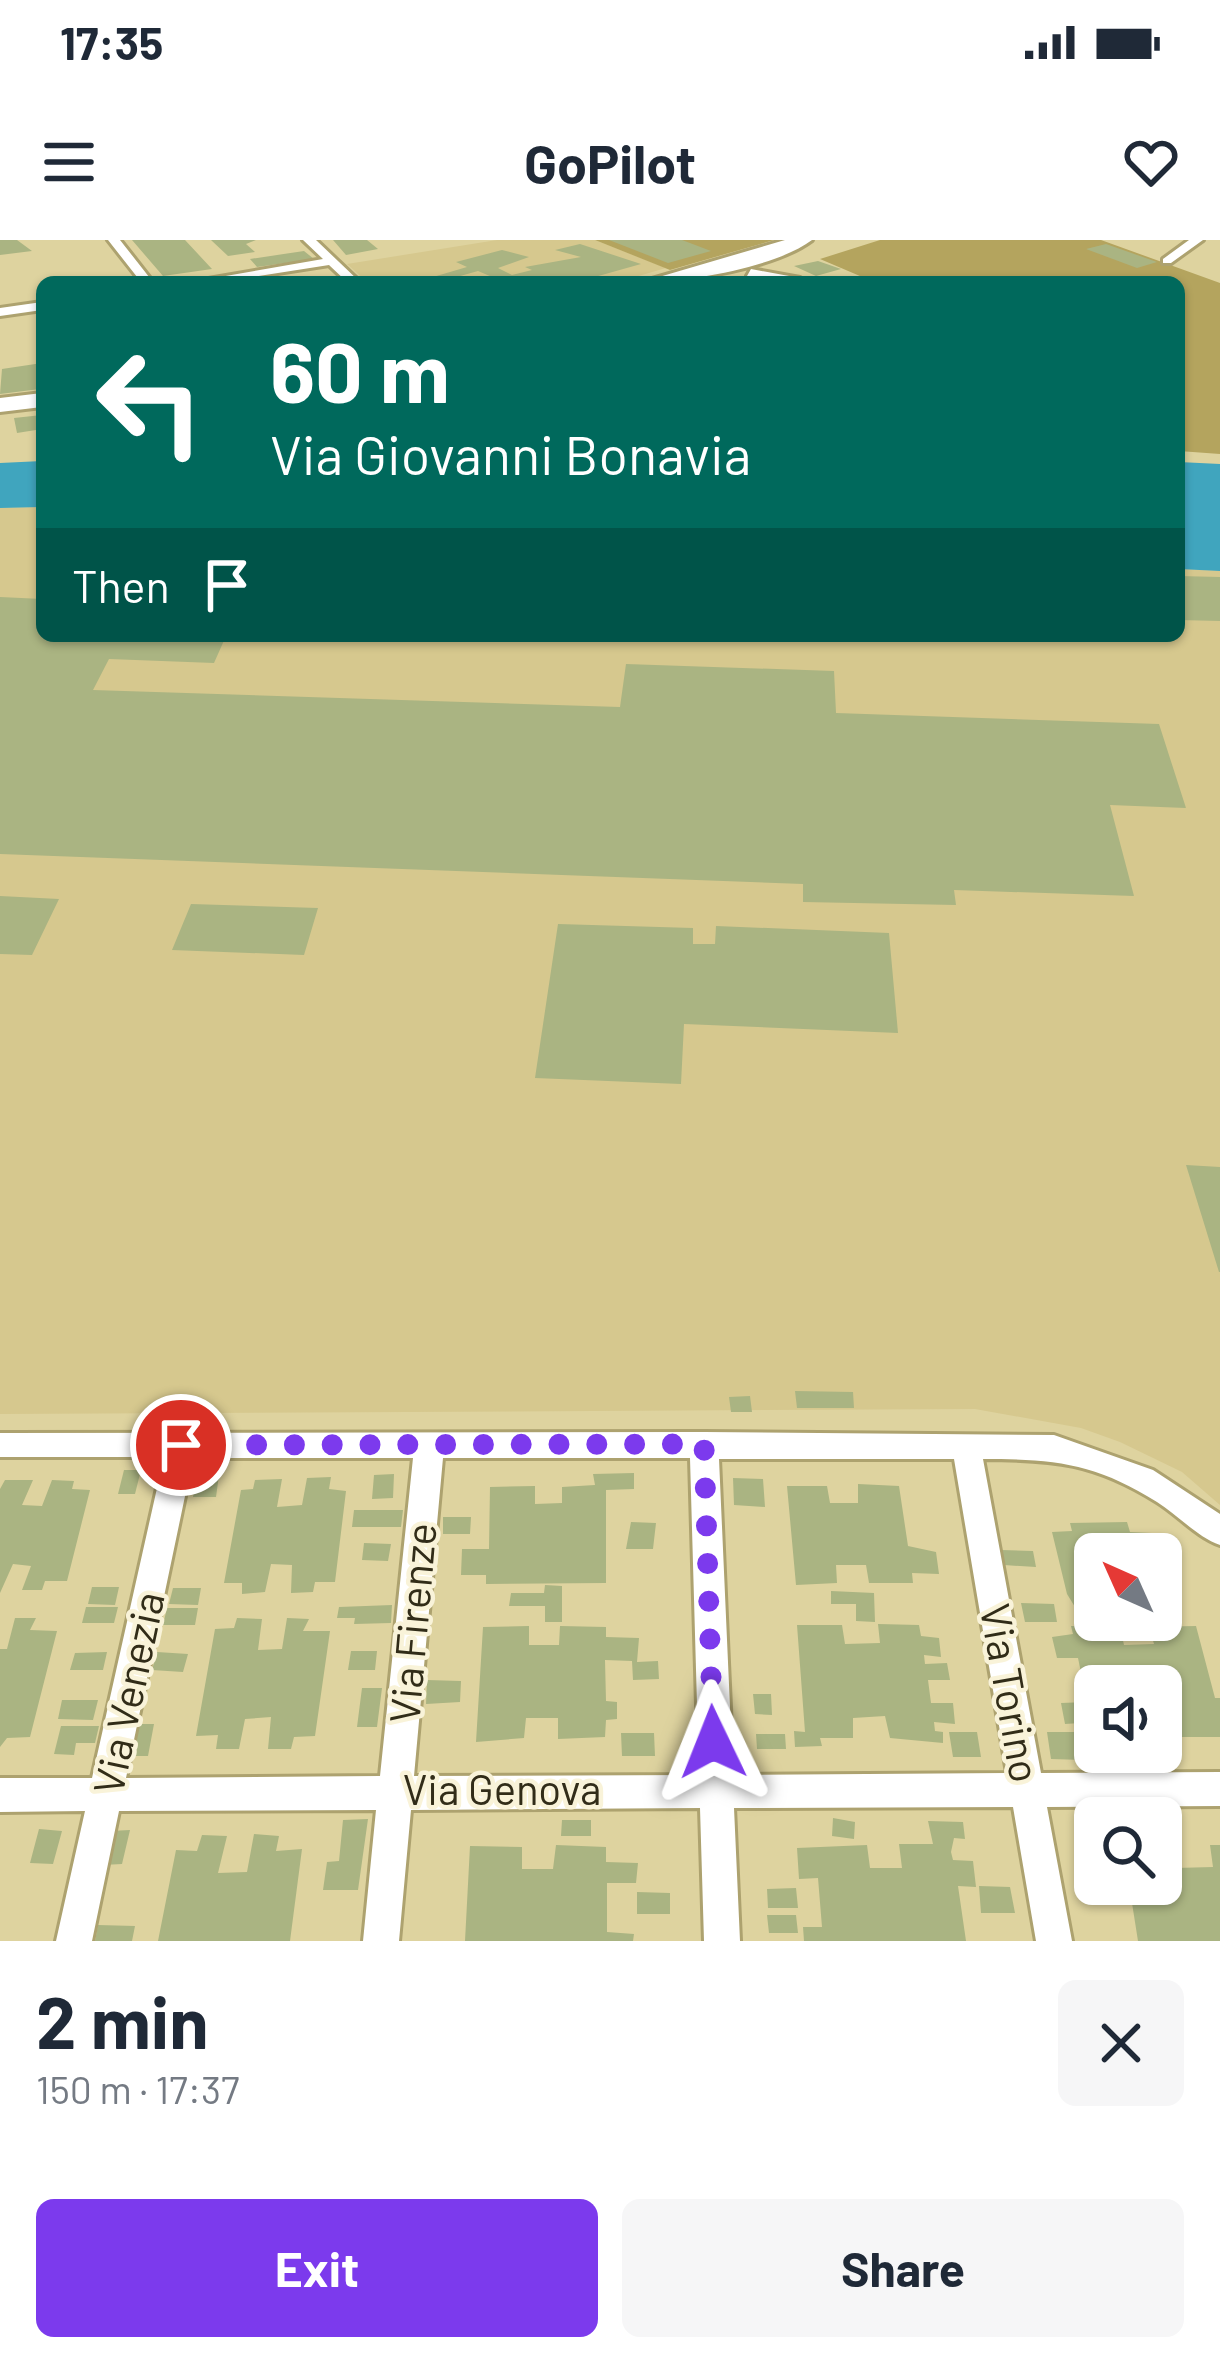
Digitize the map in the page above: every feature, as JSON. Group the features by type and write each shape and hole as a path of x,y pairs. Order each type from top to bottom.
{"main road":[{"path":"680,276 745,268 803,240"},
{"path":"0,405 36,401"}],"street":[{"path":"114,240 142,276"},
{"path":"309,240 348,276"},
{"path":"1167,261 1197,240"},
{"path":"236,276 332,261"},
{"path":"745,268 776,276"},
{"path":"0,312 36,307"},
{"path":"704,1444 722,1941"},
{"path":"0,1445 1054,1447 1131,1470 1186,1501 1220,1532"},
{"name":"Via Venezia","path":"74,1941 181,1445"},
{"name":"Via Torino","path":"966,1445 1054,1941"},
{"name":"Via Firenze","path":"381,1941 429,1448"},
{"name":"Via Genova","path":"0,1795 1220,1789"}],"shaded area":[{"path":"497,240 595,240 666,268 639,276 360,276 347,264"},
{"path":"595,240 774,240 670,270"},
{"path":"880,240 1101,240 1220,283 1220,454 1185,451 1185,276 860,276 820,259"},
{"path":"36,507 36,642 1185,642 1185,569 1220,571 1220,1505 1182,1472 1120,1442 1081,1428 975,1409 0,1414 0,508"}],"water":[{"path":"36,461 36,507 0,508 0,463"},
{"path":"1185,462 1220,464 1220,571 1185,569"}],"building":[{"path":"0,240 17,240 32,251 0,255"},
{"path":"132,240 185,240 212,269 163,276"},
{"path":"211,240 256,240 246,244 255,252 228,256"},
{"path":"333,240 367,240 378,249 346,255"},
{"path":"609,240 682,240 711,251 668,263"},
{"path":"580,244 641,264 598,276 490,276 478,271 436,276 467,267 456,262 502,250 529,257 498,268 512,275 532,270 525,267 581,257 555,250"},
{"path":"1106,244 1157,262 1137,268 1086,249"},
{"path":"304,251 314,259 257,267 250,259"},
{"path":"818,261 841,269 816,276 794,266"},
{"path":"36,364 36,390 0,394 2,369"},
{"path":"36,416 36,430 17,433 14,418"},
{"path":"1185,576 1220,577 1220,621 1185,620"},
{"path":"0,597 36,599 36,642 223,642 214,663 109,659 93,690 620,707 626,664 834,671 836,713 1159,724 1186,808 1110,805 1134,896 954,890 956,905 803,902 803,884 0,854"},
{"path":"0,896 59,899 32,955 0,954"},
{"path":"191,904 318,908 304,955 172,950"},
{"path":"558,924 693,928 693,944 715,944 716,926 889,933 898,1033 684,1024 681,1084 535,1078"},
{"path":"1186,1165 1220,1167 1220,1272 1219,1272"},
{"path":"795,1391 853,1392 854,1408 797,1408"},
{"path":"750,1396 752,1412 731,1412 729,1397"},
{"path":"124,1470 141,1470 135,1494 118,1494"},
{"path":"634,1473 634,1489 606,1490 606,1583 486,1584 486,1575 461,1575 462,1549 489,1549 490,1487 535,1486 535,1504 562,1503 562,1487 595,1485 593,1474"},
{"path":"394,1474 393,1498 372,1499 374,1475"},
{"path":"197,1475 219,1475 216,1497 193,1497"},
{"path":"331,1477 329,1489 346,1491 335,1582 315,1582 313,1592 291,1593 292,1565 271,1564 265,1592 242,1594 242,1583 224,1583 241,1490 253,1489 255,1480 282,1479 277,1507 302,1505 307,1478"},
{"path":"733,1478 763,1479 765,1507 734,1505"},
{"path":"5,1480 33,1480 22,1505 42,1506 52,1480 74,1481 72,1489 90,1490 67,1581 45,1581 42,1590 22,1590 31,1566 13,1564 0,1593 0,1489"},
{"path":"858,1484 899,1486 908,1546 936,1552 939,1574 912,1573 913,1583 869,1583 866,1565 836,1565 837,1583 796,1585 787,1486 827,1486 830,1503 858,1503"},
{"path":"354,1510 403,1510 401,1527 352,1527"},
{"path":"443,1517 471,1517 470,1534 443,1534"},
{"path":"631,1522 656,1523 653,1549 626,1549"},
{"path":"1127,1522 1130,1532 1152,1533 1074,1533 1074,1605 1052,1532 1072,1531 1070,1523"},
{"path":"364,1543 391,1544 388,1561 362,1560"},
{"path":"1001,1550 1033,1551 1036,1567 1004,1565"},
{"path":"545,1585 562,1586 562,1622 545,1622 545,1606 509,1606 511,1593 544,1593"},
{"path":"92,1587 119,1587 115,1605 88,1604"},
{"path":"173,1588 201,1588 198,1605 169,1604"},
{"path":"831,1591 874,1593 875,1622 856,1621 856,1604 831,1604"},
{"path":"1021,1603 1054,1604 1057,1622 1025,1622"},
{"path":"392,1605 391,1623 354,1624 355,1618 337,1618 339,1607"},
{"path":"86,1607 118,1607 114,1623 82,1623"},
{"path":"167,1608 198,1608 195,1625 163,1625"},
{"path":"15,1618 36,1618 30,1630 57,1631 30,1737 7,1738 0,1747 0,1649 7,1649"},
{"path":"237,1618 262,1619 258,1650 282,1649 287,1618 309,1619 303,1631 330,1631 315,1736 294,1737 291,1749 268,1749 271,1717 245,1719 239,1749 216,1749 218,1735 196,1736 215,1629 234,1628"},
{"path":"878,1624 919,1625 921,1636 939,1638 941,1657 924,1655 925,1664 947,1663 950,1680 928,1680 931,1703 953,1703 955,1724 934,1722 935,1731 943,1732 943,1743 890,1738 885,1716 853,1718 853,1738 820,1738 822,1746 795,1747 794,1731 805,1732 797,1625 842,1625 845,1644 880,1643"},
{"path":"529,1626 529,1645 559,1645 560,1626 606,1627 606,1637 639,1638 637,1662 658,1661 659,1679 633,1680 632,1661 605,1660 606,1701 617,1702 617,1719 606,1720 605,1737 558,1739 558,1718 526,1718 524,1738 476,1742 483,1627"},
{"path":"1071,1626 1074,1626 1074,1641 1154,1644 1182,1641 1182,1626 1196,1626 1215,1698 1220,1698 1220,1737 1182,1737 1182,1665 1079,1665 1078,1658 1057,1658 1052,1637 1073,1634"},
{"path":"351,1651 377,1651 375,1670 348,1670"},
{"path":"107,1652 103,1670 70,1670 75,1653"},
{"path":"157,1652 188,1654 183,1672 152,1670"},
{"path":"427,1680 461,1681 460,1702 426,1704"},
{"path":"362,1688 382,1688 377,1727 357,1727"},
{"path":"753,1694 771,1694 772,1715 755,1714"},
{"path":"62,1700 98,1700 93,1720 58,1719"},
{"path":"1074,1702 1074,1723 1065,1724 1061,1703"},
{"path":"136,1724 154,1724 148,1756 129,1756"},
{"path":"61,1726 99,1726 95,1743 76,1743 74,1755 54,1754"},
{"path":"949,1732 977,1732 981,1757 953,1757"},
{"path":"1047,1732 1074,1732 1074,1760 1051,1759"},
{"path":"621,1733 654,1733 655,1756 622,1756"},
{"path":"756,1734 785,1734 786,1749 757,1749"},
{"path":"833,1818 855,1822 854,1839 832,1836"},
{"path":"368,1819 358,1890 323,1890 327,1862 339,1861 343,1820"},
{"path":"562,1820 591,1820 591,1836 561,1836"},
{"path":"928,1821 963,1822 965,1839 954,1838 951,1852 953,1860 973,1861 976,1887 958,1886 966,1941 804,1941 803,1927 822,1927 818,1878 799,1879 797,1848 867,1845 870,1868 902,1868 899,1844 933,1844"},
{"path":"39,1829 62,1831 53,1864 30,1863"},
{"path":"130,1830 122,1864 103,1865 110,1831"},
{"path":"254,1834 279,1836 276,1851 302,1849 290,1941 158,1941 176,1850 197,1851 202,1835 227,1836 218,1873 247,1872"},
{"path":"556,1845 606,1847 606,1862 638,1863 636,1883 607,1883 607,1932 634,1934 633,1941 465,1941 470,1846 522,1847 522,1869 553,1869"},
{"path":"1210,1845 1220,1845 1220,1941 1138,1941 1132,1905 1182,1905 1182,1868 1213,1867"},
{"path":"979,1886 1010,1887 1015,1913 981,1913"},
{"path":"796,1888 798,1908 768,1908 767,1889"},
{"path":"637,1892 670,1893 670,1914 637,1914"},
{"path":"767,1915 796,1915 798,1933 769,1933"},
{"path":"98,1925 135,1926 132,1941 95,1941"}],"route":[{"path":"181,1445 704,1444 713,1742"}]}
